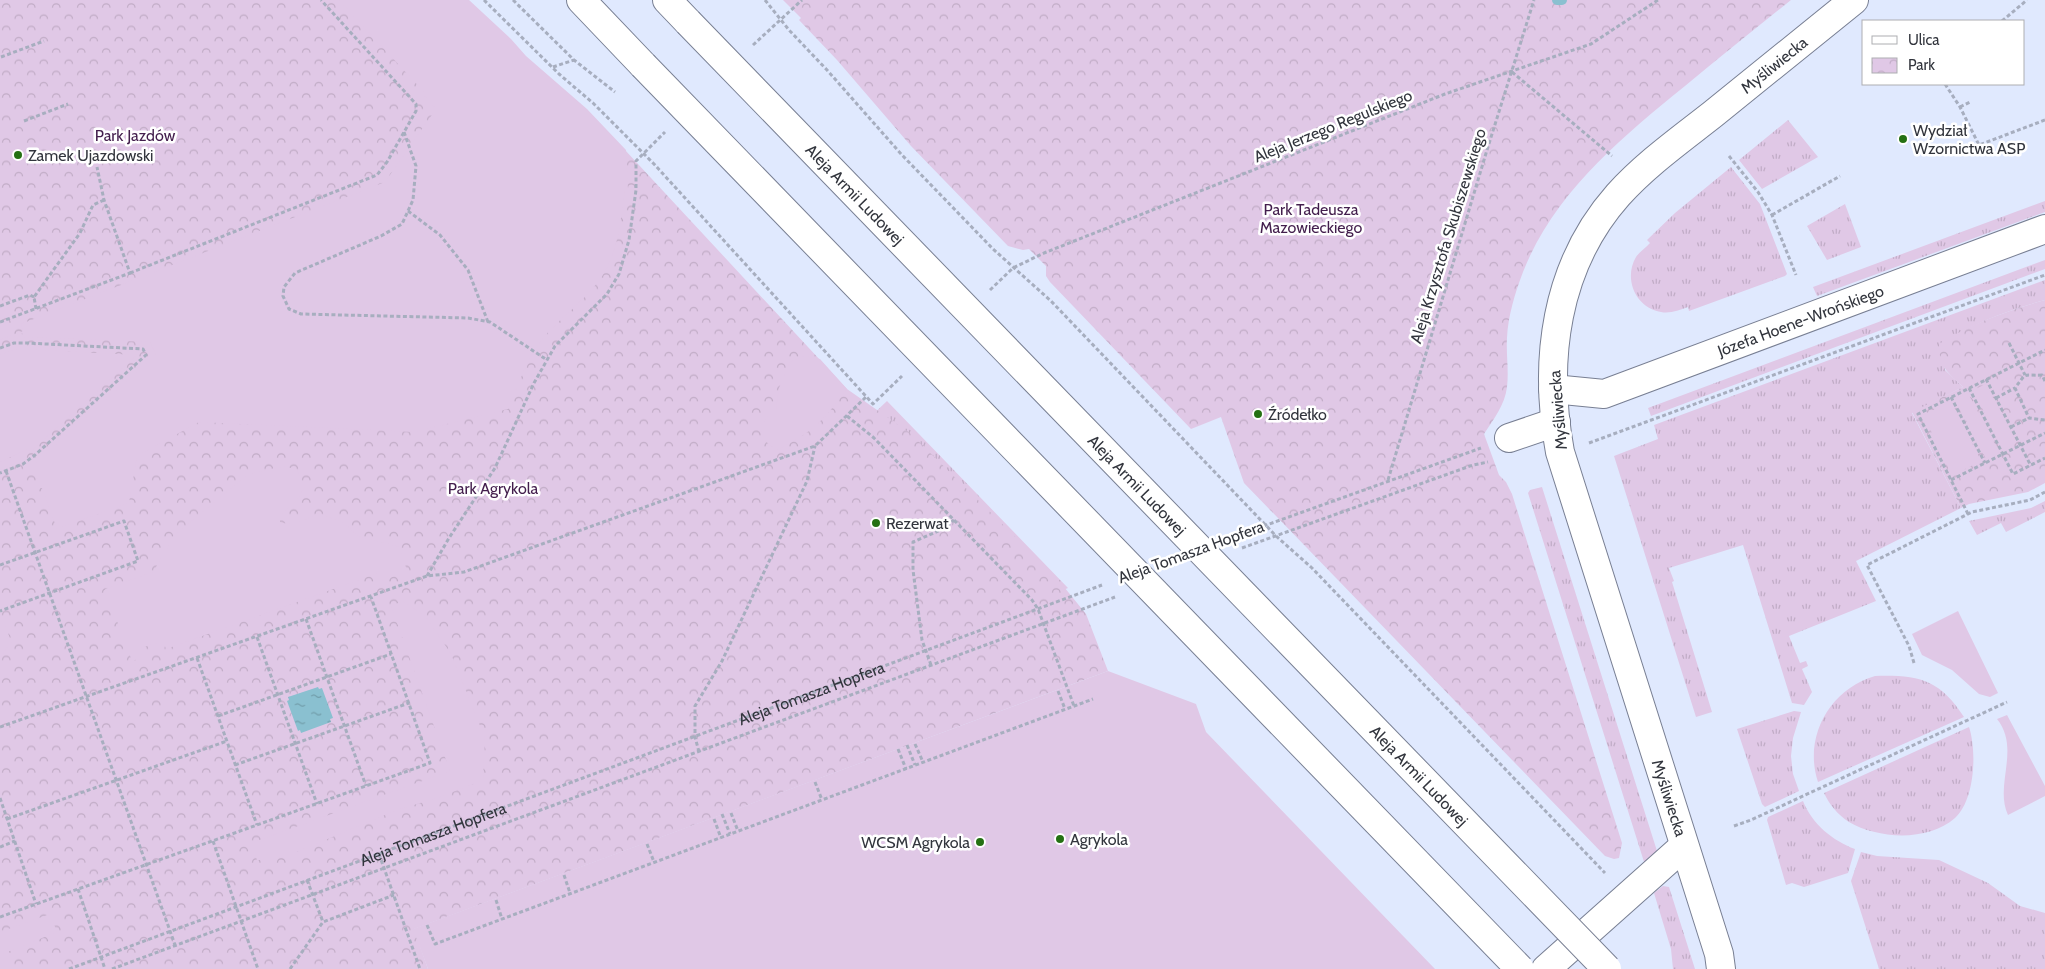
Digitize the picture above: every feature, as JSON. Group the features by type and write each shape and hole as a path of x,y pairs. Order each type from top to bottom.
{"main road":[{"path":"581,0 1520,969"},
{"name":"Aleja Armii Ludowej","path":"667,0 1607,969"},
{"name":"Myśliwiecka","path":"1722,964 1565,469 1556,422 1554,389 1554,356 1558,322 1569,275 1582,244 1607,208 1656,159 1854,0"},
{"name":"Józefa Hoene-Wrońskiego","path":"1554,389 1604,394 2045,229"},
{"path":"1509,438 1556,422"},
{"path":"1546,969 1684,846"}],"path":[{"path":"0,322 378,175 416,111 416,104 321,0"},
{"path":"484,0 593,103 667,178 831,360"},
{"path":"513,0 574,60 615,92"},
{"path":"765,0 789,30 827,70 893,146 993,249 1051,301 1276,536 1312,568 1608,876 1637,888"},
{"path":"792,10 802,0"},
{"name":"Aleja Krzysztofa Skubiszewskiego","path":"1388,481 1534,0"},
{"name":"Aleja Jerzego Regulskiego","path":"1013,268 1044,253 1445,94 1591,44 1658,0"},
{"path":"2003,20 2028,0"},
{"path":"1,57 44,41"},
{"path":"553,67 574,60"},
{"path":"1511,71 1612,156"},
{"path":"1946,85 1960,107 1979,145 2045,120"},
{"path":"1960,107 1970,102"},
{"path":"24,121 68,104"},
{"path":"404,132 416,166 413,200 402,224 381,236 295,273 284,287 283,296 290,309 301,314 468,318 488,322 514,336 547,360"},
{"path":"427,576 449,538 496,468 534,383 547,360 565,336 608,294 619,274 629,240 636,190 636,161 643,154"},
{"path":"1729,156 1758,192 1772,215 1796,275"},
{"path":"97,168 104,200 130,273"},
{"path":"1772,215 1840,176"},
{"path":"36,309 34,297 80,233 93,205 104,200"},
{"path":"408,211 440,235 468,270 488,322"},
{"path":"1585,444 2045,275"},
{"path":"0,306 30,295 34,297"},
{"path":"0,348 14,343 27,343 143,349 146,355 35,455 22,464 0,473"},
{"path":"2009,343 2025,375"},
{"path":"1968,514 1918,414 2045,350"},
{"path":"1996,398 2015,388 2025,375 2043,374 2045,381"},
{"path":"1986,379 2031,466"},
{"path":"1969,388 2013,474 2045,458"},
{"path":"2015,388 2029,418"},
{"path":"0,727 427,576 464,572 816,446 866,397"},
{"path":"1951,397 1985,463"},
{"path":"847,416 874,438 1019,586 1038,609 1074,706"},
{"path":"2011,427 2029,418 2045,420"},
{"path":"1951,480 2045,433"},
{"name":"Aleja Tomasza Hopfera","path":"1229,539 1509,438"},
{"path":"699,752 695,737 695,706 722,661 807,481 816,446"},
{"path":"1238,550 1473,465 1495,461"},
{"path":"6,471 175,945"},
{"path":"1914,663 1909,646 1867,565 1968,514 2030,500 2045,492"},
{"path":"931,666 922,640 913,570 913,542 943,529 954,520"},
{"path":"0,565 124,521 138,561 0,611"},
{"name":"Aleja Tomasza Hopfera","path":"70,969 1111,582"},
{"path":"112,969 1118,596"},
{"path":"0,917 430,764 370,597"},
{"path":"306,619 366,786"},
{"path":"257,637 317,804"},
{"path":"218,716 391,654"},
{"path":"197,658 257,825"},
{"path":"1058,691 1065,710"},
{"path":"427,926 434,944 1093,699"},
{"path":"1734,826 1751,820 2008,702"},
{"path":"235,765 409,703"},
{"path":"7,819 226,741"},
{"path":"916,744 923,762"},
{"path":"907,745 915,765"},
{"path":"898,750 906,768"},
{"path":"815,782 822,800"},
{"path":"0,798 36,904"},
{"path":"731,813 738,831"},
{"path":"722,814 730,834"},
{"path":"714,819 720,838"},
{"path":"213,841 258,969"},
{"path":"0,846 15,842"},
{"path":"647,844 654,862"},
{"path":"379,854 420,969"},
{"path":"564,875 570,893"},
{"path":"307,880 323,922"},
{"path":"78,889 105,969"},
{"path":"290,969 323,922 394,895"},
{"path":"496,900 502,919"}],"green space":[{"name":"Park Agrykola","path":"0,0 447,0 625,150 847,389 910,433 1056,577 1086,614 1108,671 414,929 428,969 0,969"},
{"path":"339,0 469,0 511,39 526,56 587,109 626,150 628,190 625,191 617,239 608,266 595,286 552,328 538,345 523,372 508,409 414,432 199,422 137,456 129,503 57,529 42,488 40,488 34,469 36,463 156,355 150,342 24,337 22,333 0,342 0,340 23,331 21,324 385,182 436,109 423,94 424,92"},
{"name":"Park Tadeusza Mazowieckiego","path":"783,0 1791,0 1637,126 1592,169 1552,217 1536,243 1517,288 1510,313 1508,330 1508,381 1506,394 1498,412 1484,434 1499,475 1506,482 1512,494 1622,843 1619,858 1614,859 1605,856 1244,483 1221,417 1191,429 1050,282 1046,276 1046,266 1029,249 1023,250 1008,246 911,146 837,60 799,20 801,18"},
{"path":"1788,120 1818,157 1762,189 1739,160"},
{"path":"1731,167 1760,204 1787,274 1689,311 1688,307 1661,312 1645,305 1634,291 1632,283 1632,266 1636,257 1650,243 1647,240 1675,213"},
{"path":"2045,201 2045,212 1817,296 1813,287"},
{"path":"1845,204 1861,247 1827,260 1807,226"},
{"path":"2045,260 2045,269 1651,416 1648,408"},
{"path":"2045,280 2045,300 1990,318 1940,345 1945,370 1963,387 1912,413 1961,508 1856,561 1876,601 1789,636 1800,663 1806,661 1808,666 1802,669 1812,692 1804,705 1792,703 1743,545 1669,568 1712,712 1696,717 1614,456 1658,439 1654,425"},
{"path":"2045,300 2045,483 2028,492 1969,504 1961,508 1912,412 1963,387 1942,364 1939,344 1990,318"},
{"path":"17,349 137,355 30,452 28,449 0,462 0,355"},
{"path":"804,356 820,359 847,389 831,410 816,425 777,450 765,441 762,436 762,425 776,409 779,388 790,362"},
{"path":"1986,384 2016,443 2003,450 1973,390"},
{"path":"1968,393 1999,452 1986,459 1955,399"},
{"path":"887,401 1068,588 1056,593 867,420"},
{"path":"1951,401 1981,461 1953,475 1923,415"},
{"path":"285,466 297,470 301,478 302,491 296,501 280,516 280,522 295,523 318,513 344,523 358,536 400,547 407,571 382,581 378,573 166,649 163,641 141,648 144,657 132,661 105,589 153,572 175,535 248,474"},
{"path":"1542,487 1657,851 1645,865 1528,493 1530,490"},
{"path":"2045,501 2045,512 2006,532 2001,523 1977,535 1969,521 2031,508"},
{"path":"403,601 426,617 451,654 485,738 483,780 440,797 397,810 294,853 266,860 257,860 251,843 450,771 391,606"},
{"path":"1958,611 1998,693 1990,697 1979,694 1952,670 1922,655 1912,634"},
{"path":"5,625 12,644 8,646 0,658 0,627"},
{"name":"Agrykola","path":"1108,671 1196,704 1206,732 1435,969 428,969 413,929"},
{"path":"1875,676 1904,677 1927,682 1946,694 1964,717 1818,782 1814,765 1814,748 1824,717 1833,703 1845,692 1859,682"},
{"path":"1794,711 1801,712 1793,738 1791,756 1793,774 1799,791 1765,807 1762,804 1737,729"},
{"path":"2007,715 2045,786 2045,796 2008,815 2004,803 2007,742 2004,731 1997,719"},
{"path":"1969,727 1972,737 1973,762 1967,800 1955,818 1944,826 1917,834 1888,835 1874,832 1861,828 1845,819 1834,809 1824,793"},
{"path":"1803,801 1812,817 1824,831 1855,849 1848,873 1804,887 1792,883 1786,885 1767,820 1768,817"},
{"path":"1861,852 1877,856 1939,860 1988,883 2020,906 2045,913 2045,969 1879,969 1851,881"},
{"path":"1663,886 1669,887 1695,969 1673,969 1671,949 1654,893"},
{"path":"50,914 57,932 0,955 0,932"}],"water":[{"path":"318,687 319,689 322,688 333,718 330,719 331,722 301,733 300,730 298,731 287,701 289,700 288,697"}],"waterway":[{"path":"1557,0 1562,0"}],"place":[{"name":"Wydział Wzornictwa ASP","path":"1903,139"},
{"name":"Zamek Ujazdowski","path":"18,155"},
{"name":"Źródełko","path":"1258,414"},
{"name":"Rezerwat","path":"876,523"},
{"name":"Agrykola","path":"1060,839"},
{"name":"WCSM Agrykola","path":"980,842"}],"park label":[{"name":"Park Jazdów","path":"135,135"}]}
